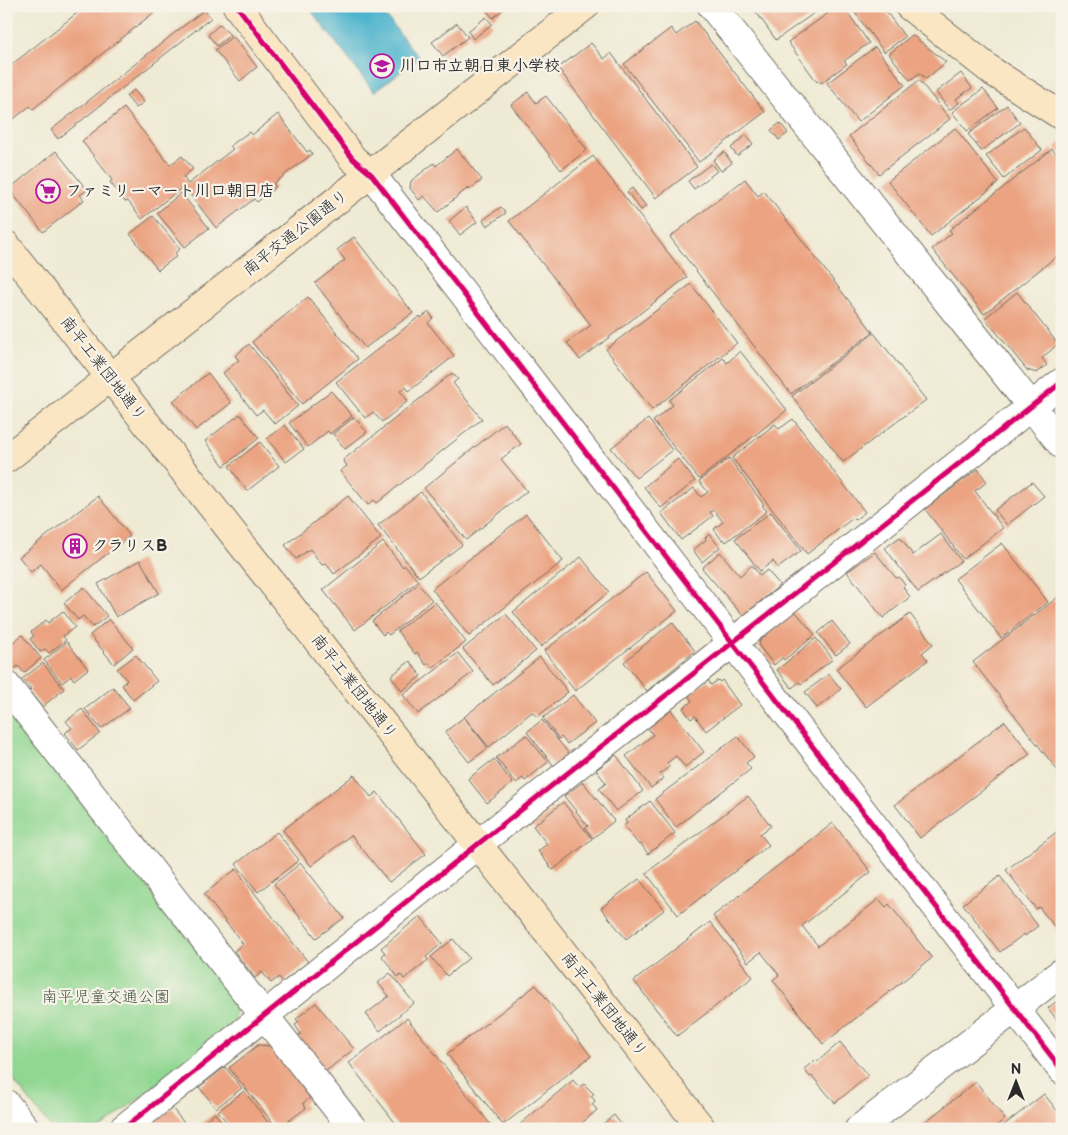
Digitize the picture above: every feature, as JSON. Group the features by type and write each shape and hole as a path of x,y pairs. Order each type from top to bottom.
{"street":[{"path":"237,6 354,159 372,175 1062,1070"},
{"name":"南平交通公園通り","path":"6,459 372,175 585,6"},
{"path":"712,6 1062,445"},
{"path":"909,6 993,72 1062,116"},
{"name":"南平工業団地通り","path":"6,245 702,1129"},
{"path":"123,1129 478,844 1062,382"},
{"path":"6,685 353,1129"},
{"path":"859,1129 1062,972"},
{"path":"6,1104 26,1129"}],"green space":[{"name":"南平児童交通公園","path":"6,705 235,1000 234,1025 99,1129 52,1129 6,1071"}],"water":[{"path":"311,6 378,6 419,58 374,92 309,8"}],"building":[{"path":"86,6 162,6 33,109 30,106 6,125 6,61 10,66"},
{"path":"483,6 507,6 493,18"},
{"path":"752,6 824,6 776,40"},
{"path":"838,6 843,6 869,43 844,61 847,64 821,83 819,80 817,82 788,42"},
{"path":"850,6 876,6 877,8 882,6 905,37 884,52"},
{"path":"204,10 211,18 58,139 51,130"},
{"path":"486,17 492,24 473,39 468,31"},
{"path":"695,21 765,112 699,162 624,64 671,28 676,35"},
{"path":"457,23 468,37 443,56 432,42"},
{"path":"220,24 230,35 217,46 208,35"},
{"path":"912,35 946,62 926,79 920,73 910,80 889,54"},
{"path":"233,36 257,67 240,81 215,50"},
{"path":"591,43 604,59 611,53 697,167 656,198 558,68"},
{"path":"875,47 905,85 858,122 827,83"},
{"path":"961,73 972,88 956,99 959,103 949,110 936,92"},
{"path":"919,80 950,119 879,174 849,136"},
{"path":"983,89 998,108 967,131 952,112"},
{"path":"134,90 144,102 136,108 126,96"},
{"path":"528,92 536,103 546,96 587,150 561,170 511,105"},
{"path":"1007,105 1020,123 981,151 968,134"},
{"path":"124,108 170,165 182,156 193,169 183,177 188,184 233,149 230,146 249,132 252,135 278,114 307,152 310,150 312,154 273,184 276,187 257,202 254,199 216,228 184,186 142,219 128,201 125,202 110,182 112,180 82,141"},
{"path":"780,123 788,133 779,140 771,130"},
{"path":"1024,127 1042,150 1004,179 986,156"},
{"path":"955,128 998,183 931,236 888,181"},
{"path":"746,135 753,144 737,156 731,148"},
{"path":"1062,142 1062,155 1055,147"},
{"path":"457,149 482,180 469,190 468,188 438,212 424,196 419,200 410,188 411,181 434,163 436,166"},
{"path":"1052,149 1062,161 1062,252 984,314 932,249 952,233 949,230"},
{"path":"56,151 87,190 80,195 84,200 43,232 9,189"},
{"path":"724,152 732,163 721,171 713,160"},
{"path":"593,156 687,277 580,360 567,343 591,325 509,221"},
{"path":"711,164 717,171 694,189 688,181"},
{"path":"745,179 758,196 764,191 873,332 791,394 670,237"},
{"path":"632,188 646,206 641,210 627,192"},
{"path":"181,193 209,228 185,247 157,213"},
{"path":"466,207 477,222 460,235 449,221"},
{"path":"501,207 506,213 487,226 483,220"},
{"path":"153,216 180,249 175,253 177,256 158,270 130,234"},
{"path":"354,237 413,313 365,348 315,283 345,260 337,250"},
{"path":"691,284 737,343 652,410 606,349"},
{"path":"1017,292 1058,344 1042,358 1047,365 1037,373 1027,370 985,318"},
{"path":"308,297 358,359 302,404 252,342"},
{"path":"429,312 433,318 428,323 454,356 409,391 406,387 400,391 408,401 382,422 373,412 365,418 336,382 420,316 421,318"},
{"path":"874,333 926,400 843,462 792,396"},
{"path":"249,344 298,406 275,424 263,410 256,415 223,373 239,360 235,356"},
{"path":"740,351 787,410 699,479 653,421 673,405 669,400 723,358 727,363"},
{"path":"208,373 231,403 196,430 173,401"},
{"path":"452,373 458,379 453,383 482,419 377,503 374,500 368,505 340,471 347,466 343,460"},
{"path":"331,391 352,416 330,434 328,431 308,447 289,423"},
{"path":"240,414 259,438 224,466 205,441"},
{"path":"354,417 367,432 345,449 333,434"},
{"path":"648,419 672,450 636,478 611,448"},
{"path":"793,419 865,512 855,520 853,518 807,554 732,458 775,424 779,429"},
{"path":"505,423 521,444 501,459 527,491 466,540 424,488"},
{"path":"285,425 304,449 286,462 267,439"},
{"path":"260,442 279,466 247,491 229,466"},
{"path":"729,458 767,511 726,542 724,539 722,540 714,529 723,522 714,510 710,512 713,516 681,540 661,513 694,488 701,497 708,492 699,481"},
{"path":"678,459 695,481 661,508 644,487"},
{"path":"978,469 987,482 975,491 1003,528 963,559 925,509"},
{"path":"1032,482 1044,496 1007,525 995,510"},
{"path":"421,492 462,545 419,577 378,525"},
{"name":"クラリスB","path":"98,496 130,536 61,590 41,564 31,572 19,557"},
{"path":"348,496 381,538 334,574 326,563 322,565 310,549 296,559 285,545"},
{"path":"771,512 801,551 778,568 773,561 760,571 735,539"},
{"path":"526,514 563,561 469,636 432,589"},
{"path":"709,534 720,547 702,562 693,550 706,540 705,538"},
{"path":"941,534 961,561 918,592 885,548 900,537 913,555"},
{"path":"383,542 403,567 405,565 418,581 355,630 323,590"},
{"path":"1002,543 1048,602 1001,638 955,579"},
{"path":"720,552 740,576 752,565 760,576 767,570 780,585 743,616 702,568"},
{"path":"875,552 896,578 899,577 910,597 883,618 847,572"},
{"path":"581,557 609,592 541,647 513,612"},
{"path":"140,560 159,593 116,617 98,584"},
{"path":"646,572 677,611 575,691 544,651"},
{"path":"418,584 432,600 389,635 386,632 383,635 372,621"},
{"path":"84,587 107,616 93,627 83,616 78,620 64,603"},
{"path":"1062,594 1062,776 973,662"},
{"path":"435,602 466,642 432,668 429,663 426,665 417,652 415,654 397,631"},
{"path":"63,611 75,627 63,636 66,640 49,653 45,649 40,652 30,639 34,636 31,632 46,620 48,623"},
{"path":"795,611 815,635 784,660 782,658 774,665 759,646 760,640"},
{"path":"506,614 536,651 493,685 463,649"},
{"path":"910,614 933,644 922,653 928,660 866,707 836,669"},
{"path":"109,619 133,648 114,664 90,635"},
{"path":"832,621 850,644 836,655 818,633"},
{"path":"672,622 695,651 647,691 624,662"},
{"path":"22,635 41,658 24,673 18,666 14,669 6,663 6,648"},
{"path":"816,638 833,659 801,684 799,682 792,688 777,670"},
{"path":"67,642 88,669 74,680 71,676 62,683 44,660"},
{"path":"458,653 473,672 418,714 403,695"},
{"path":"136,655 157,681 133,700 122,685 127,680 117,669"},
{"path":"540,657 568,692 537,717 532,712 489,747 464,717"},
{"path":"410,661 421,676 402,691 391,676"},
{"path":"43,663 64,689 42,707 29,691 31,689 22,679"},
{"path":"829,674 841,689 817,708 805,692"},
{"path":"708,680 711,685 718,680 720,682 722,680 740,705 706,731 695,716 691,719 683,708 692,701 688,695"},
{"path":"113,687 130,708 101,729 85,709"},
{"path":"573,695 595,723 567,744 561,737 559,739 543,718"},
{"path":"82,709 100,733 78,750 65,733 72,728 66,721"},
{"path":"671,710 704,752 685,767 676,756 667,763 670,766 660,774 664,778 651,788 626,756 653,735 648,728"},
{"path":"464,717 488,748 469,762 445,732"},
{"path":"542,720 569,754 554,766 527,732"},
{"path":"1005,721 1030,754 920,838 895,805"},
{"path":"526,735 548,762 525,781 523,778 516,783 496,758"},
{"path":"738,736 754,757 746,763 751,769 676,827 655,799"},
{"path":"616,755 643,791 616,811 599,789 606,783 596,770"},
{"path":"494,759 513,783 487,803 468,779"},
{"path":"354,775 371,797 377,792 426,854 389,882 351,835 311,866 283,830"},
{"path":"583,782 614,821 593,838 585,828 588,826 564,796"},
{"path":"748,796 771,826 760,834 769,845 678,915 646,873"},
{"path":"650,801 675,833 648,854 624,826 627,823 625,820"},
{"path":"563,802 592,839 553,870 538,851 547,844 533,826"},
{"path":"833,823 871,872 802,926 818,946 879,899 886,907 889,904 932,958 823,1044 773,980 779,975 761,952 748,962 713,916"},
{"path":"1062,828 1062,929 1058,931 1039,907 1036,909 1006,870"},
{"path":"277,832 299,860 258,892 236,864"},
{"path":"301,863 344,918 316,938 274,884"},
{"path":"236,869 308,962 283,982 279,977 271,983 262,972 255,978 234,951 243,944 204,894"},
{"path":"1000,876 1038,926 1000,952 963,904"},
{"path":"639,879 664,910 626,939 601,908"},
{"path":"420,916 442,943 426,957 428,960 404,979 401,975 398,977 382,956 385,953 381,948"},
{"path":"710,922 753,977 677,1036 634,981"},
{"path":"453,939 469,958 447,976 431,957"},
{"path":"390,973 414,1003 380,1031 366,1014 389,996 378,983"},
{"path":"536,985 591,1056 503,1125 447,1054"},
{"path":"1062,997 1062,1023 1060,1024 1048,1008"},
{"path":"316,1003 354,1049 326,1071 297,1036 301,1034 295,1025 299,1022 296,1019"},
{"path":"407,1018 494,1129 400,1129 349,1063"},
{"path":"840,1042 868,1076 835,1103 804,1069 815,1060 817,1062"},
{"path":"258,1045 270,1046 310,1098 303,1103 306,1108 278,1129 229,1068"},
{"path":"225,1067 242,1088 216,1108 199,1087"},
{"path":"573,1080 579,1087 584,1084 594,1094 591,1096 595,1101 592,1104 597,1110 575,1129 520,1129 518,1126"},
{"path":"976,1082 1005,1119 992,1129 916,1129"},
{"path":"244,1091 273,1129 232,1129 218,1111"},
{"path":"1044,1094 1062,1117 1062,1129 999,1129"},
{"path":"172,1108 189,1129 145,1129"},
{"path":"215,1113 227,1129 194,1129"},
{"path":"614,1115 625,1129 597,1129"}],"cycle path":[{"path":"237,6 353,159 372,175 1062,1070"},
{"path":"123,1129 478,844 1062,382"}],"place":[{"name":"川口市立朝日東小学校","path":"382,66"},
{"name":"ファミリーマート川口朝日店","path":"48,191"},
{"name":"クラリスB","path":"75,546"}]}
